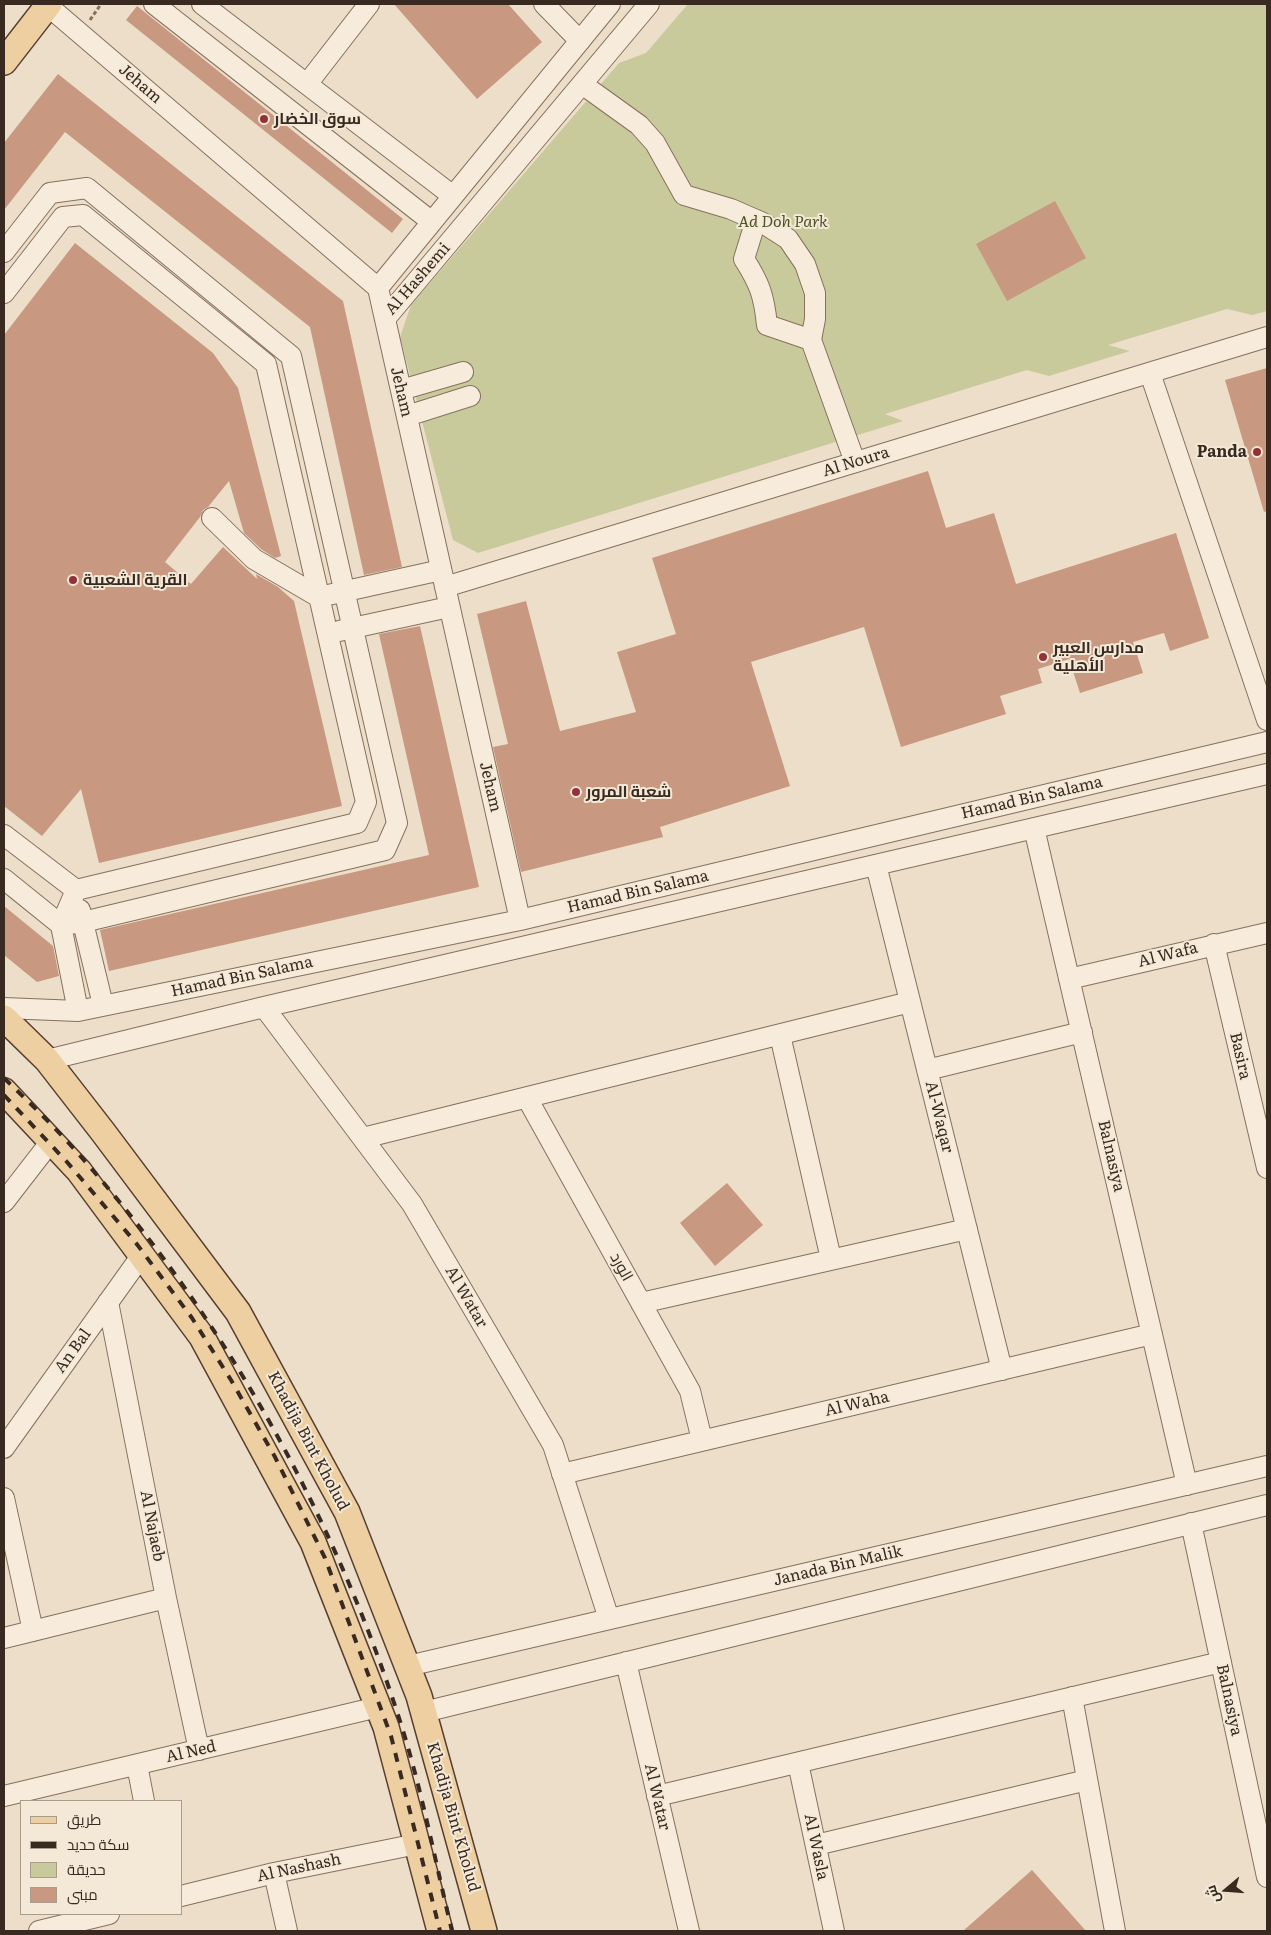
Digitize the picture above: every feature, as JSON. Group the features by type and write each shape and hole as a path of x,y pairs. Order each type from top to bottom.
{"main road":[{"path":"4,62 48,5"},
{"name":"Khadija Bint Kholud","path":"4,1018 48,1060 238,1312 347,1512 408,1666 424,1712 484,1931"},
{"path":"4,1091 52,1140 79,1171 202,1337 312,1542 386,1727 440,1931"}],"street":[{"path":"154,4 432,222"},
{"path":"202,4 453,196"},
{"path":"307,84 369,4"},
{"path":"544,4 580,41"},
{"name":"Al Hashemi","path":"610,4 378,288 385,319 649,4"},
{"name":"Jeham","path":"48,5 378,288 520,920"},
{"path":"582,84 639,125 655,143 684,195 731,209 756,220 788,239 805,264 815,294 815,319 811,340 855,462"},
{"path":"4,252 50,192 87,188 291,356 397,823 385,850 83,922 61,925 4,879"},
{"path":"4,293 63,217 83,215 266,364 366,802 357,822 76,890"},
{"path":"756,220 744,259 757,280 764,300 767,326 811,340"},
{"name":"Al Noura","path":"319,597 443,578 855,462 1267,337"},
{"path":"401,390 463,372"},
{"path":"1150,373 1267,720"},
{"path":"407,416 470,396"},
{"path":"212,518 254,558 319,597"},
{"path":"328,634 449,607"},
{"name":"Hamad Bin Salama","path":"4,1008 78,1011 520,920 1267,742"},
{"name":"Hamad Bin Salama","path":"48,1060 264,1007 1267,774"},
{"name":"Balnasiya","path":"1034,828 1187,1485"},
{"path":"4,835 76,890 103,1005"},
{"name":"Al-Waqar","path":"876,865 1002,1370"},
{"path":"76,890 61,925 78,1011"},
{"name":"Al Wafa","path":"1069,979 1267,933"},
{"name":"Basira","path":"1214,944 1267,1168"},
{"path":"363,1138 910,1002"},
{"name":"Al Watar","path":"264,1007 412,1204 553,1445 609,1619"},
{"path":"927,1070 1082,1032"},
{"path":"780,1035 832,1259"},
{"name":"الورد","path":"527,1098 690,1392 702,1440"},
{"path":"4,1202 52,1140"},
{"path":"641,1303 967,1229"},
{"name":"An Bal","path":"4,1448 142,1256"},
{"name":"Al Najaeb","path":"108,1302 166,1598 199,1750"},
{"name":"Al Waha","path":"562,1474 1152,1334"},
{"name":"Janada Bin Malik","path":"408,1666 1267,1466"},
{"path":"4,1498 33,1631"},
{"path":"424,1712 1267,1505"},
{"name":"Balnasiya","path":"1191,1523 1267,1877"},
{"path":"4,1638 166,1598"},
{"name":"Al Watar","path":"626,1662 689,1931"},
{"path":"657,1796 1221,1662"},
{"path":"1072,1697 1115,1931"},
{"name":"Al Ned","path":"4,1796 378,1707"},
{"name":"Al Wasla","path":"798,1762 834,1931"},
{"path":"136,1764 144,1800"},
{"path":"816,1844 1087,1780"},
{"name":"Al Nashash","path":"182,1896 274,1872 417,1844"},
{"path":"274,1872 287,1931"},
{"path":"39,1931 105,1915"}],"green space":[{"name":"Ad Doh Park","path":"688,4 1267,4 1267,311 1252,315 1227,309 1108,345 1130,351 1049,376 1027,370 885,414 903,421 478,553 453,540 400,337 411,305 619,63 646,53"}],"building":[{"path":"394,4 508,4 542,42 477,99"},
{"name":"سوق الخضار","path":"137,6 403,219 392,233 126,20"},
{"path":"58,74 343,301 402,567 364,575 310,327 65,132 4,210 4,143"},
{"path":"1055,201 1086,258 1007,301 976,244"},
{"path":"75,243 213,353 238,388 281,556 275,558 261,549 244,533 229,481 208,507 203,510 200,517 165,562 191,584 223,547 257,579 256,574 278,587 294,601 342,806 99,863 81,789 42,836 4,806 4,335"},
{"name":"Panda","path":"1267,368 1267,511 1264,512 1225,380"},
{"name":"مدارس العبير الأهلية","path":"928,471 946,528 994,513 1016,584 1176,533 1209,638 1170,651 1164,633 1133,642 1143,673 1080,693 1069,659 1038,669 1042,683 1000,696 1006,714 901,747 864,627 751,662 790,786 660,827 663,837 521,872 493,747 508,744 477,614 526,601 560,731 636,712 617,652 676,634 652,558"},
{"path":"420,626 479,887 109,971 100,930 429,855 379,634"},
{"path":"4,906 53,946 59,976 37,982 4,955"},
{"path":"727,1183 763,1225 715,1266 680,1223"},
{"path":"1032,1870 1086,1931 963,1931"}],"railway":[{"path":"4,1078 54,1127 83,1159 135,1221 184,1286 229,1354 270,1424 308,1495 343,1569 373,1644 400,1721 422,1799 452,1931"},
{"path":"4,1095 67,1162 136,1243 192,1318 231,1380 275,1457 325,1558 391,1736 440,1931"}],"place":[{"name":"سوق الخضار","path":"264,119"},
{"name":"Panda","path":"1257,452"},
{"name":"القرية الشعبية","path":"73,580"},
{"name":"مدارس العبير الأهلية","path":"1043,657"},
{"name":"شعبة المرور","path":"576,792"}]}
